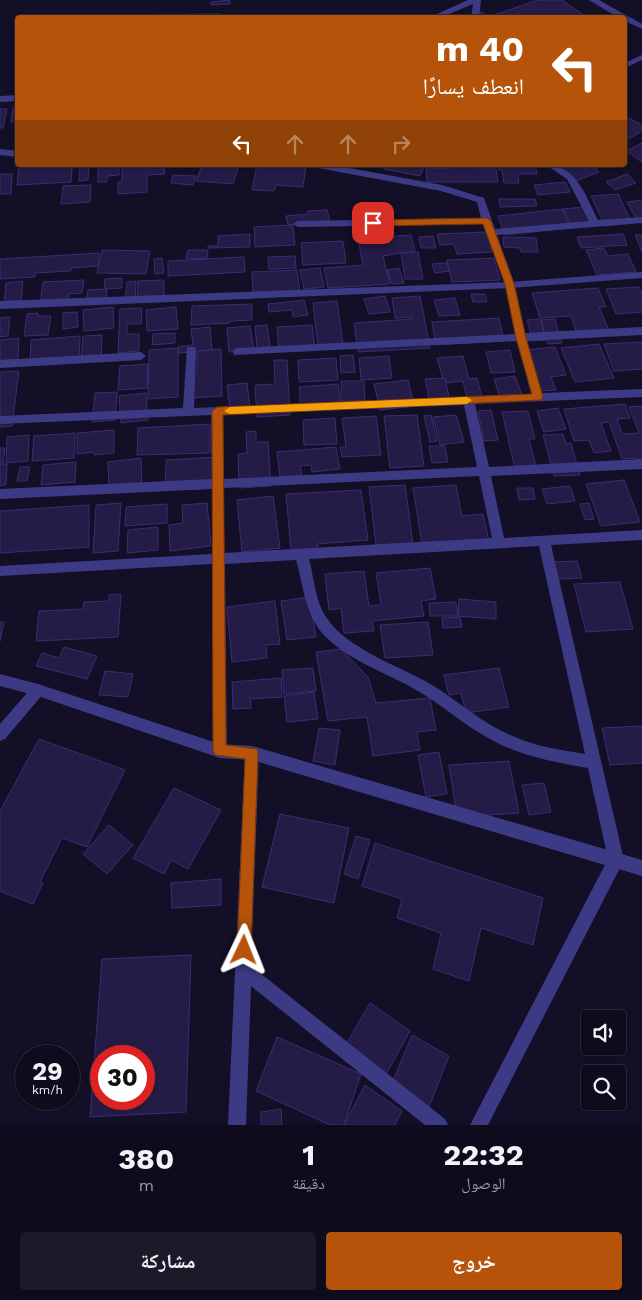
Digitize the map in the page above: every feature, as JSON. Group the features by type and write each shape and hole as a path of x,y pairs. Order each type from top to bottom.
{"street":[{"path":"438,15 460,3 476,0 475,15"},
{"path":"593,0 620,15"},
{"path":"627,19 642,27"},
{"path":"627,65 642,57"},
{"path":"0,99 15,98"},
{"path":"0,152 14,154"},
{"path":"0,158 14,154"},
{"path":"329,167 442,188 481,200 510,284 521,338 538,397"},
{"path":"554,167 571,177 596,225"},
{"path":"491,232 642,220"},
{"path":"298,224 487,221"},
{"path":"0,305 510,284 642,275"},
{"path":"238,352 642,331"},
{"path":"188,412 191,350"},
{"path":"0,364 141,356"},
{"path":"0,420 642,393"},
{"path":"469,400 499,542"},
{"path":"217,411 220,750"},
{"path":"0,494 642,464"},
{"path":"0,571 642,535"},
{"path":"479,1125 616,860 544,540"},
{"path":"301,554 320,620 333,634 374,662 422,686 460,713 506,741 594,762"},
{"path":"0,680 38,690 220,750 252,754 642,868"},
{"path":"0,734 38,690"},
{"path":"237,1125 252,754"},
{"path":"243,970 440,1125"}],"green space":[{"path":"221,13 221,15 148,15"}],"building":[{"path":"230,0 230,4 211,5 211,2"},
{"path":"538,0 562,0 584,15 494,15"},
{"path":"476,12 482,12 486,15 480,15"},
{"path":"13,107 15,107 15,121 11,122"},
{"path":"0,109 7,109 3,128 0,128"},
{"path":"627,117 642,125 642,131 627,140"},
{"path":"642,143 642,162 627,152"},
{"path":"19,167 80,167 72,168 71,182 17,185"},
{"path":"80,167 89,167 88,180 79,181"},
{"path":"98,167 119,167 119,175 107,176 107,182 98,182"},
{"path":"122,167 164,167 165,174 147,175 147,192 118,194 118,182 122,181"},
{"path":"201,167 238,167 233,184 196,181"},
{"path":"257,167 306,167 303,187 276,185 274,191 252,190"},
{"path":"385,167 424,167 420,176 384,169"},
{"path":"476,167 477,169 496,169 498,182 427,182 426,168"},
{"path":"498,167 535,167 537,174 518,174 519,183 504,183 502,170 499,170"},
{"path":"559,167 600,167 595,169 599,172 576,181"},
{"path":"0,174 12,174 11,194 0,194"},
{"path":"627,174 636,183 615,190 606,182"},
{"path":"173,175 196,176 193,185 171,183"},
{"path":"565,182 570,192 538,195 534,185"},
{"path":"91,185 90,202 61,204 63,186"},
{"path":"618,194 632,223 605,226 591,196"},
{"path":"499,199 535,199 537,206 500,207"},
{"path":"642,200 642,221 638,222 627,202"},
{"path":"583,207 591,224 571,226 563,209"},
{"path":"562,209 570,228 505,235 498,216"},
{"path":"327,210 330,221 288,225 286,216 308,214 308,211"},
{"path":"293,225 295,245 255,247 254,227"},
{"path":"487,232 492,252 457,254 454,244 440,245 437,234"},
{"path":"250,234 250,247 208,248 208,246 218,246 218,236"},
{"path":"623,234 627,245 581,248 577,237"},
{"path":"411,235 415,251 383,256 390,284 328,288 324,268 363,265 358,239"},
{"path":"635,235 642,235 642,252"},
{"path":"433,236 436,248 421,248 419,237"},
{"path":"503,237 536,238 538,252 521,252 520,248 504,247"},
{"path":"343,241 346,263 303,265 301,243"},
{"path":"604,248 608,256 628,254 636,272 597,275 586,250"},
{"path":"102,250 150,251 146,274 97,273"},
{"path":"188,250 208,250 207,259 186,258"},
{"path":"418,252 423,279 405,279 401,253"},
{"path":"99,253 98,266 71,268 71,271 35,273 35,277 0,279 0,259"},
{"path":"295,256 296,268 269,269 268,257"},
{"path":"244,257 245,272 168,276 168,261"},
{"path":"162,258 164,273 155,274 154,259"},
{"path":"494,258 500,280 452,282 447,260"},
{"path":"447,263 449,271 435,273 432,264"},
{"path":"320,268 324,287 304,289 300,270"},
{"path":"399,268 404,283 392,284 387,270"},
{"path":"297,270 300,292 253,294 252,272"},
{"path":"122,278 122,288 104,289 105,279"},
{"path":"84,280 82,293 69,294 68,304 40,305 43,282"},
{"path":"164,280 164,300 137,301 138,281"},
{"path":"23,281 21,302 4,304 6,283"},
{"path":"136,281 135,302 125,302 127,282"},
{"path":"639,287 642,294 642,312 616,314 606,289"},
{"path":"598,288 606,307 599,307 609,331 577,334 571,316 540,318 532,293"},
{"path":"107,289 106,302 86,303 88,290"},
{"path":"471,294 485,294 487,302 473,302"},
{"path":"385,296 390,312 369,314 364,299"},
{"path":"420,296 430,348 358,352 354,323 413,319 412,317 395,318 392,298"},
{"path":"455,298 460,315 439,316 434,300"},
{"path":"304,300 308,315 293,317 292,310 269,312 268,304"},
{"path":"337,301 343,344 318,346 313,303"},
{"path":"252,304 252,320 191,325 192,306"},
{"path":"113,307 114,328 84,331 83,310"},
{"path":"176,307 178,329 147,331 146,310"},
{"path":"142,308 141,324 127,324 127,334 139,334 139,351 118,353 120,309"},
{"path":"77,312 78,327 63,329 63,313"},
{"path":"38,313 38,316 51,316 48,335 24,336 27,314"},
{"path":"10,317 8,336 0,337 0,318"},
{"path":"499,318 504,341 436,345 432,322"},
{"path":"540,319 546,340 533,341 527,320"},
{"path":"555,319 562,343 548,344 541,320"},
{"path":"267,325 270,346 257,348 255,326"},
{"path":"312,325 315,349 279,351 277,327"},
{"path":"250,326 254,350 229,352 227,328"},
{"path":"210,327 212,350 179,353 178,347 193,345 191,329"},
{"path":"175,333 175,343 152,345 153,334"},
{"path":"102,335 101,359 81,360 83,336"},
{"path":"80,336 79,360 30,364 31,340"},
{"path":"19,338 18,359 0,361 0,340"},
{"path":"642,342 642,369 614,371 604,344"},
{"path":"599,344 614,378 575,382 561,348"},
{"path":"555,347 566,375 551,377 556,390 539,391 525,350"},
{"path":"178,348 178,397 148,399 149,350"},
{"path":"221,349 222,396 191,398 191,372 197,372 197,351"},
{"path":"510,350 515,372 491,373 486,352"},
{"path":"353,355 355,372 341,373 340,356"},
{"path":"389,356 392,378 361,380 359,358"},
{"path":"463,356 469,379 477,378 482,397 467,398 463,381 444,383 437,358"},
{"path":"336,358 338,380 299,382 298,360"},
{"path":"274,360 287,360 290,415 257,417 255,385 275,384"},
{"path":"148,364 147,388 118,390 120,366"},
{"path":"19,371 12,426 0,427 0,372"},
{"path":"515,376 523,398 501,400 494,379"},
{"path":"445,378 450,401 430,403 425,379"},
{"path":"408,380 414,406 380,410 374,384"},
{"path":"341,381 364,381 365,401 341,401"},
{"path":"247,383 250,408 230,410 227,385"},
{"path":"338,384 340,407 301,409 299,387"},
{"path":"117,392 115,420 92,422 95,393"},
{"path":"146,393 148,420 121,423 119,396"},
{"path":"625,404 630,418 617,419 622,434 639,433 629,407 642,406 642,461 638,461 637,458 622,459 609,422 601,423 611,451 594,453 589,440 574,441 564,409"},
{"path":"558,408 566,429 544,432 537,411"},
{"path":"491,410 498,440 484,441 478,411"},
{"path":"528,411 535,439 529,439 536,467 515,469 502,412"},
{"path":"417,415 424,466 390,468 384,416"},
{"path":"431,415 437,441 430,442 424,416"},
{"path":"456,415 464,442 440,445 433,417"},
{"path":"376,416 381,455 342,457 340,447 346,447 342,418"},
{"path":"335,418 337,444 304,445 303,420"},
{"path":"210,424 210,453 137,455 138,428"},
{"path":"114,430 114,453 94,455 94,452 77,454 77,433"},
{"path":"256,431 256,442 268,442 271,486 239,488 238,454 247,453 246,432"},
{"path":"75,433 74,458 32,461 34,436"},
{"path":"563,434 566,444 571,443 580,475 554,476 543,435"},
{"path":"29,435 28,461 6,463 7,437"},
{"path":"429,446 445,446 448,462 432,463"},
{"path":"336,447 340,469 312,472 311,465 300,466 302,475 280,477 277,452"},
{"path":"0,448 5,448 3,463 0,463"},
{"path":"217,457 217,488 165,490 166,460"},
{"path":"141,458 142,487 109,490 108,462"},
{"path":"76,462 75,482 41,485 43,465"},
{"path":"0,464 7,464 6,485 0,486"},
{"path":"20,467 30,467 27,481 17,481"},
{"path":"624,480 640,522 601,526 586,484"},
{"path":"405,485 413,543 376,545 369,487"},
{"path":"456,485 462,516 483,514 489,541 422,545 413,488"},
{"path":"570,486 575,501 547,504 542,489"},
{"path":"517,488 533,488 535,499 519,500"},
{"path":"361,490 368,540 317,544 318,550 291,552 286,494"},
{"path":"273,496 280,548 242,552 237,500"},
{"path":"121,503 118,551 93,553 96,505"},
{"path":"207,503 211,546 170,551 169,525 183,523 182,505"},
{"path":"589,503 594,519 585,520 580,504"},
{"path":"167,504 167,523 125,526 126,507"},
{"path":"89,505 89,547 0,553 0,511"},
{"path":"158,527 158,550 127,553 128,530"},
{"path":"577,561 582,578 558,579 553,562"},
{"path":"430,568 436,599 421,601 424,616 372,621 374,631 344,633 341,608 329,610 325,574 364,571 369,606 381,605 376,573"},
{"path":"620,582 633,629 586,632 574,584"},
{"path":"121,594 118,637 36,641 39,611 83,609 84,602 109,601 109,595"},
{"path":"309,597 316,637 287,640 281,601"},
{"path":"459,599 496,602 496,619 458,616"},
{"path":"275,601 280,644 266,645 267,658 232,662 227,607"},
{"path":"456,602 458,616 430,616 429,603"},
{"path":"460,617 462,627 443,628 442,618"},
{"path":"0,622 4,622 0,641"},
{"path":"428,622 433,655 385,658 380,625"},
{"path":"64,647 97,656 87,679 36,666 42,653 59,658"},
{"path":"341,649 368,677 376,703 430,698 436,730 417,732 420,750 373,756 367,717 328,721 316,652"},
{"path":"313,668 316,691 284,694 282,670"},
{"path":"499,668 509,707 466,713 461,693 449,695 444,675"},
{"path":"105,671 133,674 128,697 99,695"},
{"path":"281,678 282,697 250,699 251,708 233,709 232,682"},
{"path":"314,692 318,719 287,722 284,696"},
{"path":"642,726 642,763 610,765 602,728"},
{"path":"319,728 340,730 335,765 313,761"},
{"path":"39,739 125,770 87,847 62,838 40,882 43,883 33,904 0,891 0,811"},
{"path":"439,752 447,794 426,797 418,755"},
{"path":"509,761 519,813 457,817 449,765"},
{"path":"544,783 551,812 529,815 522,785"},
{"path":"174,788 221,810 188,869 171,860 164,874 133,858"},
{"path":"280,814 349,828 334,903 262,887"},
{"path":"109,825 133,845 107,874 83,854"},
{"path":"356,836 370,840 358,879 344,874"},
{"path":"375,843 543,898 533,945 481,928 469,981 433,969 441,933 397,918 402,899 362,886"},
{"path":"221,879 221,905 172,908 171,883"},
{"path":"191,955 186,1112 90,1117 91,1110 155,1110 155,1045 95,1045 102,959"},
{"path":"370,1003 410,1031 383,1080 342,1051"},
{"path":"412,1035 449,1056 429,1107 391,1086"},
{"path":"277,1037 361,1074 344,1125 330,1125 256,1091"},
{"path":"365,1085 402,1111 395,1125 344,1125"},
{"path":"281,1109 282,1125 261,1125 261,1112"}],"slow traffic":[{"path":"230,411 467,400"}],"route":[{"path":"244,950 252,754 220,750 217,411 538,397 521,338 510,284 487,221 373,223"}]}
